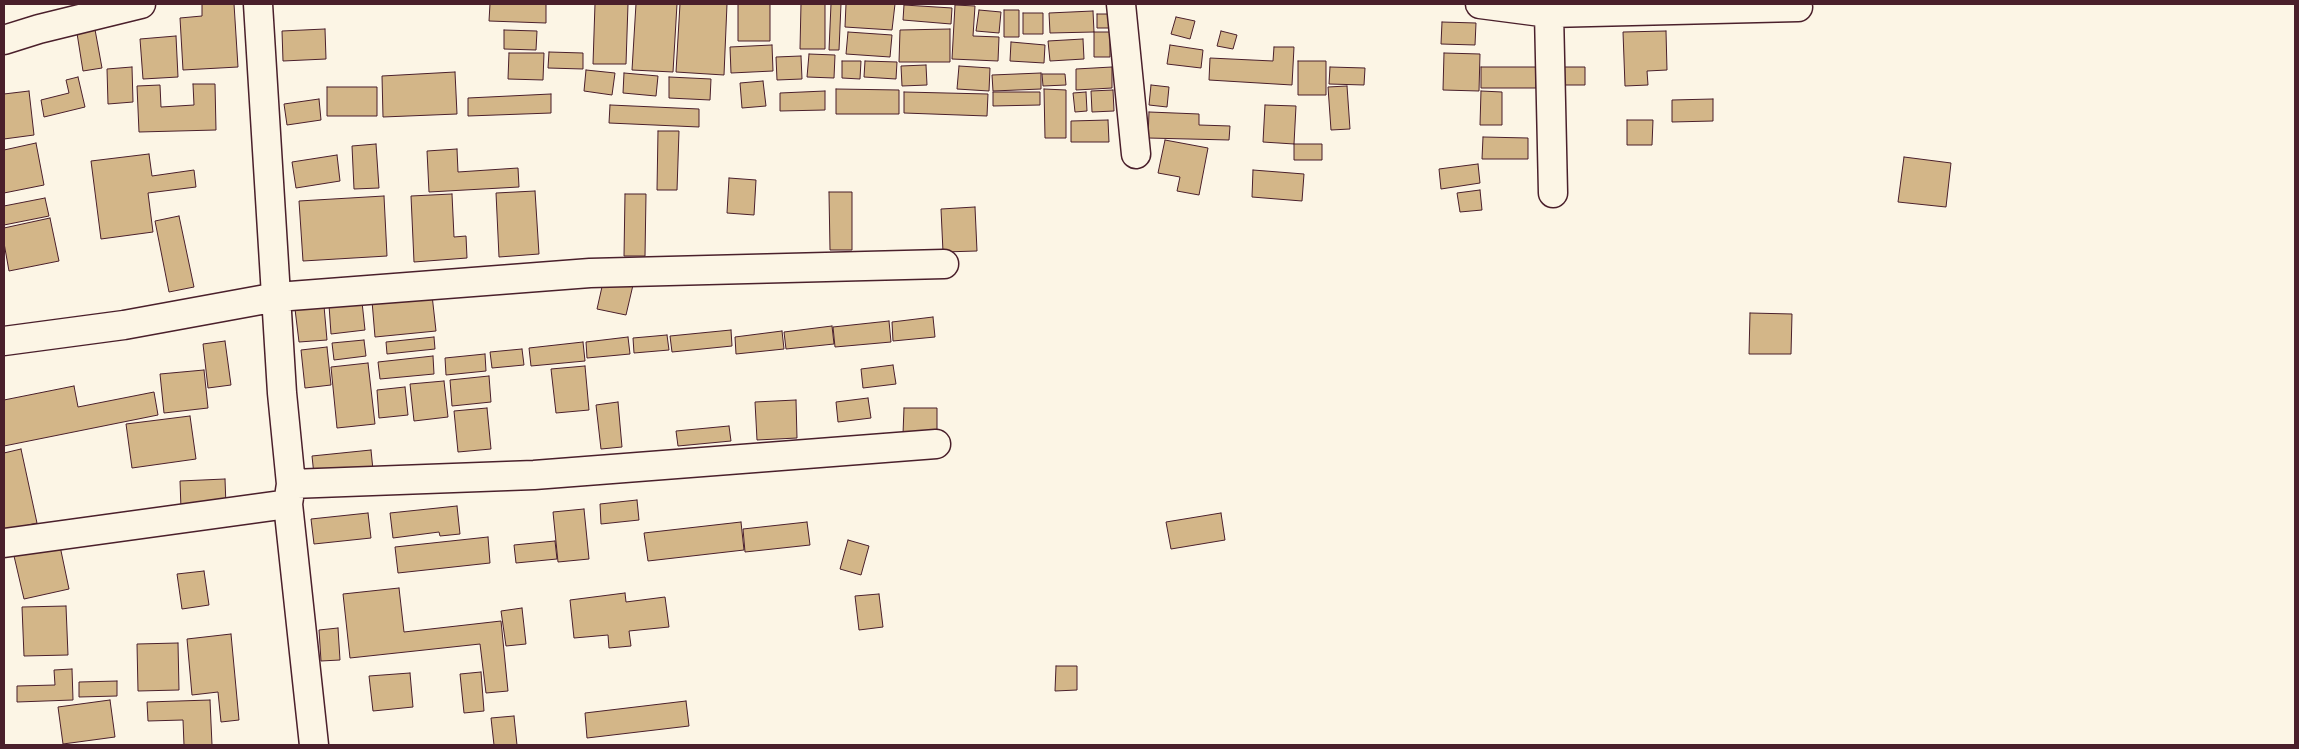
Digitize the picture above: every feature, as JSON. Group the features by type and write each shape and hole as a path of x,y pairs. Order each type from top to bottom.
{"street":[{"path":"4,40 39,29 142,4"},
{"path":"258,4 282,392 314,745"},
{"path":"1121,4 1136,154"},
{"path":"1480,4 1549,8 1798,7"},
{"path":"1549,8 1553,193"},
{"path":"4,341 124,324 277,297 590,273 944,264"},
{"path":"4,543 290,494 936,444"}],"building":[{"path":"202,4 234,4 238,67 183,70 180,18 202,16"},
{"path":"490,4 546,4 546,23 489,21"},
{"path":"595,4 628,4 626,64 593,64"},
{"path":"636,4 677,4 673,72 632,70"},
{"path":"680,4 727,4 724,75 676,72"},
{"path":"738,4 770,4 770,41 738,41"},
{"path":"801,4 825,4 825,49 800,49"},
{"path":"831,4 841,4 839,50 829,50"},
{"path":"846,4 895,4 892,30 845,27"},
{"path":"904,5 952,8 951,24 903,20"},
{"path":"955,5 975,6 973,36 999,37 998,61 952,59"},
{"path":"979,10 1001,12 999,33 976,31"},
{"path":"1004,10 1019,10 1019,37 1004,37"},
{"path":"1093,11 1094,32 1050,33 1049,13"},
{"path":"1023,13 1043,13 1043,34 1023,34"},
{"path":"1097,14 1112,14 1112,28 1097,28"},
{"path":"1176,17 1195,21 1190,39 1171,34"},
{"path":"1442,22 1476,23 1475,45 1441,44"},
{"path":"94,24 102,68 83,71 76,27"},
{"path":"325,29 326,59 283,61 282,31"},
{"path":"950,29 950,62 899,62 900,30"},
{"path":"504,30 537,31 536,50 504,49"},
{"path":"1221,31 1237,35 1233,49 1217,46"},
{"path":"1666,31 1667,70 1647,71 1648,85 1625,86 1623,32"},
{"path":"848,32 892,35 890,57 846,54"},
{"path":"1094,32 1110,32 1110,57 1094,57"},
{"path":"176,36 178,77 143,79 140,39"},
{"path":"1083,39 1084,59 1050,61 1048,41"},
{"path":"1011,42 1045,45 1044,63 1010,61"},
{"path":"772,45 773,71 731,73 730,47"},
{"path":"1170,45 1203,50 1201,68 1167,64"},
{"path":"1274,47 1294,47 1292,85 1209,80 1210,58 1273,61"},
{"path":"549,52 583,53 583,69 548,68"},
{"path":"509,53 544,53 543,80 508,79"},
{"path":"1444,53 1480,54 1479,91 1443,90"},
{"path":"809,54 835,55 834,78 807,77"},
{"path":"801,56 802,79 777,80 776,57"},
{"path":"842,61 861,61 860,79 842,78"},
{"path":"865,61 897,62 896,79 864,77"},
{"path":"1298,61 1326,61 1326,95 1298,95"},
{"path":"926,65 927,85 902,86 901,66"},
{"path":"959,66 990,68 989,91 957,89"},
{"path":"132,67 133,102 108,104 107,69"},
{"path":"1112,67 1112,88 1076,90 1076,69"},
{"path":"1330,67 1365,68 1364,85 1329,84"},
{"path":"1481,67 1536,67 1536,88 1481,88"},
{"path":"1563,67 1585,67 1585,85 1563,85"},
{"path":"586,70 615,73 612,95 584,91"},
{"path":"455,72 457,114 383,117 382,76"},
{"path":"624,73 658,76 656,96 623,93"},
{"path":"1041,73 1041,89 993,91 992,75"},
{"path":"1042,74 1065,74 1066,85 1043,86"},
{"path":"78,77 85,107 44,117 41,100 69,93 66,80"},
{"path":"669,77 711,79 710,100 669,98"},
{"path":"763,81 766,106 742,108 740,83"},
{"path":"193,84 215,84 216,130 139,132 137,86 160,85 161,107 194,105"},
{"path":"1151,85 1169,87 1167,107 1149,105"},
{"path":"1347,86 1350,129 1331,130 1328,87"},
{"path":"327,87 377,87 377,116 327,116"},
{"path":"836,89 899,90 899,114 836,114"},
{"path":"1044,89 1066,90 1066,138 1045,138"},
{"path":"1113,90 1114,111 1092,112 1091,91"},
{"path":"29,91 34,135 4,139 4,94"},
{"path":"825,91 825,110 780,111 780,93"},
{"path":"1481,91 1502,92 1502,125 1480,125"},
{"path":"904,92 988,94 987,116 904,113"},
{"path":"993,92 1040,92 1040,105 993,106"},
{"path":"1086,92 1087,111 1075,112 1073,93"},
{"path":"551,94 551,113 468,116 468,98"},
{"path":"319,99 321,120 287,125 284,104"},
{"path":"1713,99 1713,121 1672,122 1672,100"},
{"path":"610,105 699,109 699,127 609,123"},
{"path":"1265,105 1296,106 1294,144 1263,142"},
{"path":"1149,112 1199,114 1199,125 1230,126 1229,140 1148,138"},
{"path":"1108,120 1109,142 1071,142 1071,121"},
{"path":"1627,120 1653,120 1652,145 1627,145"},
{"path":"658,131 679,131 677,190 657,190"},
{"path":"1483,137 1528,138 1528,159 1482,159"},
{"path":"1165,140 1208,148 1199,195 1177,191 1180,177 1158,173"},
{"path":"36,143 44,185 4,193 4,150"},
{"path":"376,144 379,188 354,189 352,146"},
{"path":"1294,144 1322,144 1322,160 1294,160"},
{"path":"457,149 458,172 518,168 519,187 429,192 427,151"},
{"path":"149,154 152,176 194,170 196,187 148,193 153,232 101,239 91,161"},
{"path":"337,155 340,181 296,188 292,162"},
{"path":"1904,157 1951,163 1946,207 1898,202"},
{"path":"1478,164 1480,183 1441,189 1439,169"},
{"path":"1253,170 1304,174 1302,201 1252,197"},
{"path":"729,178 756,180 754,215 727,213"},
{"path":"1480,190 1482,210 1460,212 1457,193"},
{"path":"535,191 539,254 499,257 496,193"},
{"path":"829,192 852,192 852,250 830,250"},
{"path":"452,194 454,237 466,236 467,258 414,262 411,196"},
{"path":"625,194 646,194 645,256 624,256"},
{"path":"384,196 387,256 303,261 299,201"},
{"path":"45,198 49,216 4,225 4,206"},
{"path":"975,207 977,251 943,252 941,209"},
{"path":"179,216 194,287 169,292 155,221"},
{"path":"50,218 59,261 9,271 4,243 4,228"},
{"path":"604,278 633,285 626,315 597,309"},
{"path":"432,295 436,331 375,337 372,301"},
{"path":"362,302 365,330 331,334 329,305"},
{"path":"324,306 327,340 299,342 295,309"},
{"path":"1750,313 1792,314 1791,354 1749,354"},
{"path":"933,317 935,337 893,341 892,322"},
{"path":"889,321 891,342 835,347 833,327"},
{"path":"832,326 834,344 786,349 784,332"},
{"path":"731,330 732,346 672,352 670,336"},
{"path":"782,331 784,349 736,354 735,337"},
{"path":"667,335 669,350 634,353 633,338"},
{"path":"434,337 435,349 387,354 386,342"},
{"path":"628,337 630,354 587,358 586,342"},
{"path":"364,340 366,356 334,360 332,343"},
{"path":"225,341 231,385 208,388 203,344"},
{"path":"583,342 585,361 531,366 529,348"},
{"path":"327,347 331,385 305,388 301,350"},
{"path":"522,349 524,365 492,368 490,352"},
{"path":"485,354 486,371 446,375 445,358"},
{"path":"433,356 434,374 380,379 378,362"},
{"path":"368,363 375,424 337,428 331,367"},
{"path":"893,365 896,384 863,388 861,369"},
{"path":"585,366 589,410 556,413 551,369"},
{"path":"204,370 208,408 164,413 160,374"},
{"path":"489,376 491,402 452,406 450,380"},
{"path":"444,381 448,417 414,421 410,384"},
{"path":"74,386 78,407 154,392 158,415 4,446 4,400"},
{"path":"405,387 408,415 379,418 377,390"},
{"path":"868,398 871,418 838,422 836,402"},
{"path":"796,400 797,438 757,440 755,402"},
{"path":"618,402 622,447 601,449 596,405"},
{"path":"487,408 491,449 458,452 454,411"},
{"path":"904,408 937,408 937,434 903,434"},
{"path":"190,416 196,459 132,468 126,424"},
{"path":"729,426 731,441 678,446 676,431"},
{"path":"21,449 37,523 4,531 4,453"},
{"path":"371,450 373,470 314,475 312,456"},
{"path":"225,479 226,506 181,509 180,481"},
{"path":"637,500 639,520 601,524 600,504"},
{"path":"457,506 460,534 440,536 439,532 393,538 390,513"},
{"path":"584,509 589,559 558,562 553,512"},
{"path":"368,513 371,538 314,544 311,519"},
{"path":"1221,513 1225,540 1171,549 1166,522"},
{"path":"741,522 744,550 648,561 644,533"},
{"path":"807,522 810,545 745,552 743,529"},
{"path":"488,537 490,563 398,573 395,547"},
{"path":"848,540 869,546 861,575 840,569"},
{"path":"555,541 557,559 516,563 514,545"},
{"path":"60,546 69,589 24,599 14,556"},
{"path":"204,571 209,605 182,609 177,574"},
{"path":"399,588 404,632 501,621 508,691 486,693 480,644 350,658 343,594"},
{"path":"625,593 626,602 665,597 669,627 629,631 631,646 609,648 608,635 574,638 570,600"},
{"path":"879,594 883,627 859,630 855,596"},
{"path":"66,606 68,655 24,656 22,607"},
{"path":"522,608 526,644 506,646 501,611"},
{"path":"338,628 340,660 321,661 319,630"},
{"path":"231,634 239,720 221,722 218,692 192,695 187,639"},
{"path":"178,643 179,690 138,691 137,644"},
{"path":"1056,666 1077,666 1077,690 1055,691"},
{"path":"72,669 73,700 17,702 17,686 55,685 54,670"},
{"path":"481,672 484,711 464,713 460,674"},
{"path":"410,673 413,707 373,711 369,676"},
{"path":"117,681 117,696 79,697 79,682"},
{"path":"110,700 115,737 63,744 58,707"},
{"path":"210,700 212,745 184,745 183,720 148,721 147,702"},
{"path":"686,701 689,726 587,738 585,713"},
{"path":"514,716 517,745 494,745 491,718"}]}
